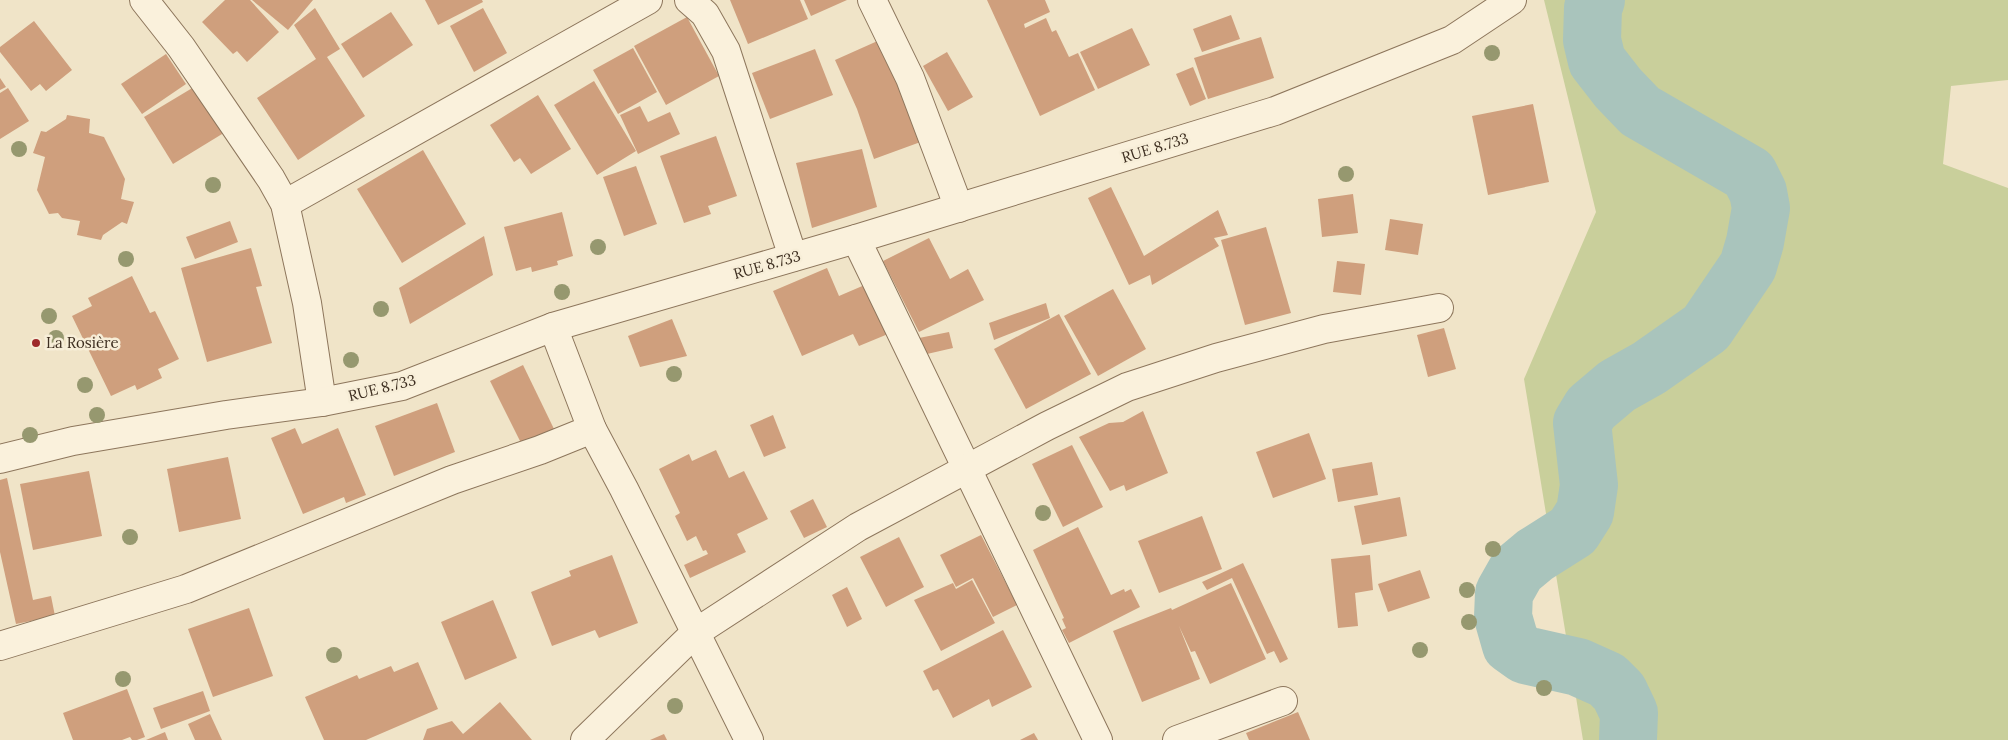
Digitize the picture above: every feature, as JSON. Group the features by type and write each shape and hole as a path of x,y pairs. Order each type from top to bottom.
{"street":[{"path":"285,204 648,0"},
{"path":"689,0 705,14 726,52 793,257"},
{"path":"872,0 910,78 959,208"},
{"name":"RUE 8.733","path":"0,458 73,440 226,415 322,402 402,386 553,327 856,239 1275,111 1452,40 1512,0"},
{"path":"149,2 272,179 285,204 308,304 322,402"},
{"path":"856,239 1098,740"},
{"path":"585,740 695,634 858,527 1047,426 1127,387 1216,358 1324,329 1438,308"},
{"path":"553,327 592,429 624,489 749,740"},
{"path":"0,646 186,589 452,480 540,450 592,429"},
{"path":"1177,740 1283,701"}],"green space":[{"path":"1544,0 2008,0 2008,80 1951,86 1943,164 2008,188 2008,740 1583,740 1524,379 1596,212"}],"building":[{"path":"225,0 250,0 279,32 247,62 237,51 233,54 202,22"},
{"path":"252,0 313,0 288,30"},
{"path":"425,0 482,0 483,2 438,25"},
{"path":"730,0 800,0 808,19 748,44"},
{"path":"804,0 847,0 811,16"},
{"path":"987,0 1045,0 1050,12 1024,24 1025,28 1046,18 1052,32 1056,30 1069,57 1078,53 1095,90 1040,116"},
{"path":"315,8 340,49 327,57 365,116 298,160 257,98 316,59 294,25"},
{"path":"483,8 507,53 474,72 450,26"},
{"path":"391,12 413,45 363,78 341,44"},
{"path":"1231,15 1240,39 1202,52 1193,29"},
{"path":"687,17 719,76 666,105 634,46"},
{"path":"34,21 72,70 46,91 40,84 31,91 0,52 0,47"},
{"path":"1132,28 1150,65 1098,89 1080,52"},
{"path":"1261,37 1274,78 1208,99 1194,58"},
{"path":"882,39 926,140 874,159 857,109 835,60"},
{"path":"633,48 657,92 618,114 593,70"},
{"path":"815,49 833,95 770,119 752,73"},
{"path":"947,52 973,97 948,111 923,66"},
{"path":"166,54 186,84 142,114 121,84"},
{"path":"1193,67 1206,99 1190,106 1176,74"},
{"path":"0,78 6,87 0,90"},
{"path":"594,81 636,151 597,175 554,105"},
{"path":"199,84 227,131 173,164 144,117"},
{"path":"8,88 29,121 0,139 0,93"},
{"path":"538,95 571,149 531,174 520,158 514,162 490,125"},
{"path":"1533,104 1549,182 1488,195 1472,116"},
{"path":"640,106 648,122 670,112 680,134 638,154 620,115"},
{"path":"67,115 90,119 89,133 104,137 125,179 121,199 134,202 127,224 122,222 103,235 101,240 77,235 80,221 62,218 58,213 49,214 37,190 45,157 33,153 41,131 46,132 66,119"},
{"path":"716,136 737,196 708,206 711,214 684,223 660,156"},
{"path":"862,149 877,207 812,228 796,163"},
{"path":"423,150 466,224 402,263 357,189"},
{"path":"636,166 657,224 624,236 603,177"},
{"path":"1111,187 1144,256 1218,210 1228,235 1214,238 1219,246 1152,285 1150,275 1129,285 1088,198"},
{"path":"1353,194 1358,233 1322,237 1318,199"},
{"path":"562,212 573,256 557,261 558,265 532,272 531,267 516,271 504,227"},
{"path":"1390,219 1423,224 1418,255 1385,250"},
{"path":"230,221 238,242 195,259 186,237"},
{"path":"1266,227 1291,313 1245,325 1221,240"},
{"path":"484,236 493,275 410,324 399,288"},
{"path":"929,238 950,279 968,269 984,300 919,332 883,261"},
{"path":"251,248 262,286 256,287 272,343 207,362 181,268"},
{"path":"1337,261 1365,264 1361,295 1333,292"},
{"path":"827,268 839,296 867,284 888,334 859,346 853,334 802,356 773,291"},
{"path":"132,276 150,313 155,311 179,359 158,369 162,378 137,390 135,385 111,396 72,316 92,306 88,298"},
{"path":"1113,289 1146,349 1098,376 1064,316"},
{"path":"1046,303 1050,318 994,340 989,323"},
{"path":"1059,314 1091,374 1026,409 994,349"},
{"path":"672,319 687,356 640,367 628,336"},
{"path":"1444,328 1456,369 1428,377 1417,335"},
{"path":"949,332 953,348 927,354 919,338"},
{"path":"523,365 554,429 522,445 490,381"},
{"path":"437,403 455,452 394,476 375,426"},
{"path":"1143,411 1168,473 1126,491 1124,485 1110,491 1079,437 1109,423 1123,422"},
{"path":"773,415 786,448 764,457 750,425"},
{"path":"295,428 302,444 338,428 366,495 346,503 344,497 303,514 271,438"},
{"path":"1309,433 1326,479 1273,498 1256,452"},
{"path":"1072,445 1103,507 1063,527 1032,464"},
{"path":"716,450 729,478 744,471 768,519 737,534 746,552 690,578 684,565 708,554 706,550 703,551 696,536 687,541 675,516 680,513 659,469 689,454 692,461"},
{"path":"228,457 241,519 179,532 167,469"},
{"path":"1372,462 1378,495 1338,502 1332,469"},
{"path":"89,471 102,536 33,550 20,484"},
{"path":"7,478 33,600 51,596 55,616 16,624 0,552 0,480"},
{"path":"1400,497 1407,536 1362,545 1354,506"},
{"path":"813,499 827,527 804,538 790,511"},
{"path":"1202,516 1222,569 1159,593 1138,541"},
{"path":"1078,527 1111,595 1124,589 1125,592 1131,589 1140,607 1069,643 1062,630 1066,628 1062,619 1064,618 1033,550"},
{"path":"981,535 1017,605 993,617 973,578 956,587 940,555"},
{"path":"899,537 924,587 886,607 860,557"},
{"path":"612,555 638,623 599,638 595,630 552,646 531,592 571,576 569,571"},
{"path":"1370,555 1373,590 1355,593 1358,626 1338,628 1331,559"},
{"path":"1243,563 1288,659 1280,663 1274,651 1267,654 1232,578 1207,590 1202,582"},
{"path":"1420,570 1430,598 1388,612 1378,584"},
{"path":"972,580 995,623 941,651 914,600 953,583 956,589"},
{"path":"1231,583 1266,659 1210,684 1195,651 1191,652 1179,626 1200,679 1142,702 1113,631 1171,608 1172,610"},
{"path":"847,587 862,619 847,627 832,595"},
{"path":"493,600 517,658 465,680 441,622"},
{"path":"249,608 273,676 213,697 188,629"},
{"path":"1003,630 1032,687 992,707 989,699 953,718 938,689 933,691 923,671"},
{"path":"418,662 438,709 366,740 324,740 305,697 357,675 359,679 391,666 394,672"},
{"path":"127,689 145,737 137,740 132,740 130,737 122,740 73,740 63,713"},
{"path":"203,691 210,711 161,729 153,708"},
{"path":"500,702 532,740 423,740 427,729 452,721 463,734"},
{"path":"1298,712 1310,740 1249,740 1246,733"},
{"path":"210,714 222,740 195,740 188,724"},
{"path":"165,732 168,740 146,740"},
{"path":"1034,733 1038,740 1020,740"},
{"path":"664,734 667,740 650,740"}],"waterway":[{"path":"1596,0 1593,8 1592,40 1597,61 1618,88 1640,111 1749,174 1758,192 1761,208 1755,242 1748,266 1706,328 1649,368 1617,386 1591,408 1582,423 1589,485 1585,512 1573,531 1535,555 1517,570 1504,593 1503,617 1511,645 1525,655 1578,667 1607,680 1619,692 1629,713 1628,740"}],"place":[{"name":"La Rosière","path":"36,343"}]}
